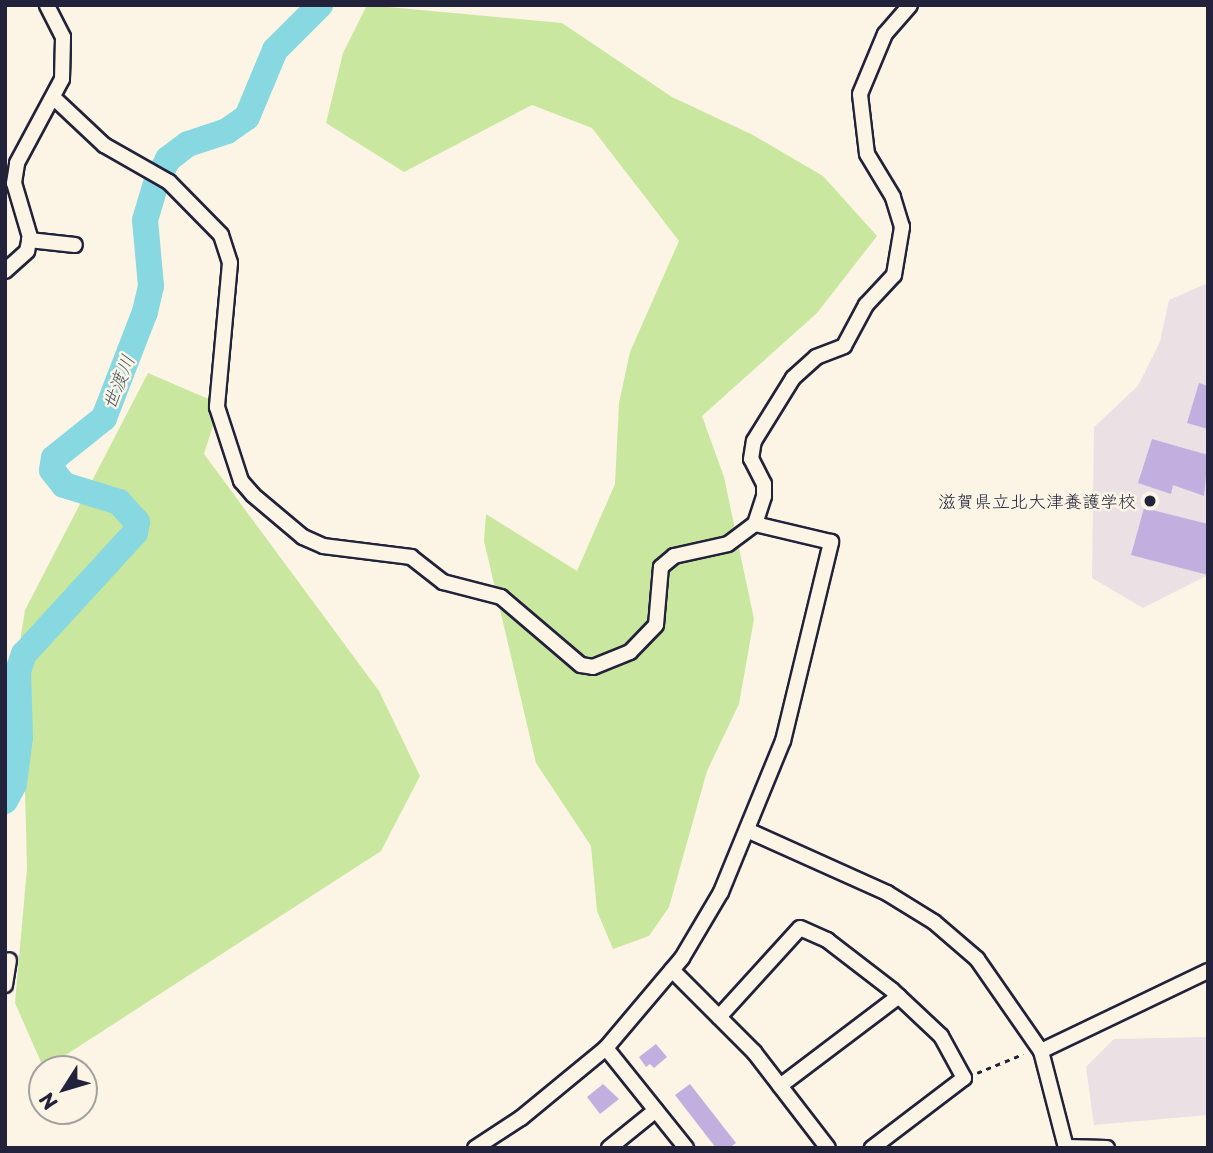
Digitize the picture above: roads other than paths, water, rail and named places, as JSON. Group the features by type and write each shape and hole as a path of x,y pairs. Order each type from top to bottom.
{"street":[{"path":"5,271 27,250 29,240 28,220 14,183 26,141 54,98 62,79 63,37 47,5"},
{"path":"54,98 104,145 169,182 221,235 230,263 217,407 241,481 303,537 347,552 411,556 443,582 501,597 581,665 593,667 629,652 656,625 661,567 674,556 729,544 755,524 764,484 751,459 754,441 793,378 816,357 844,346 866,305 894,275 902,227 893,197 867,154 860,94 885,34 910,5"},
{"path":"29,240 75,245"},
{"path":"475,1148 521,1118 606,1048 672,970 721,892 783,740 831,542 755,524"},
{"path":"747,830 887,893 934,922 977,959 1041,1051 1066,1148 1107,1148"},
{"path":"719,1017 800,928 827,940 899,996 942,1036 964,1078 872,1148"},
{"path":"5,985 9,960"},
{"path":"672,970 719,1017 780,1086 828,1148"},
{"path":"1041,1051 1208,971"},
{"path":"780,1086 899,996"},
{"path":"606,1048 687,1148"},
{"path":"609,1148 656,1110"}],"waterway":[{"name":"世渡川","path":"5,801 14,784 20,737 18,671 24,654 135,533 137,522 119,502 64,485 52,470 54,458 104,418 145,312 151,286 145,220 157,180 168,159 188,144 227,131 247,117 275,50 320,5"}],"place":[{"name":"滋賀県立北大津養護学校","path":"1150,501"}]}
